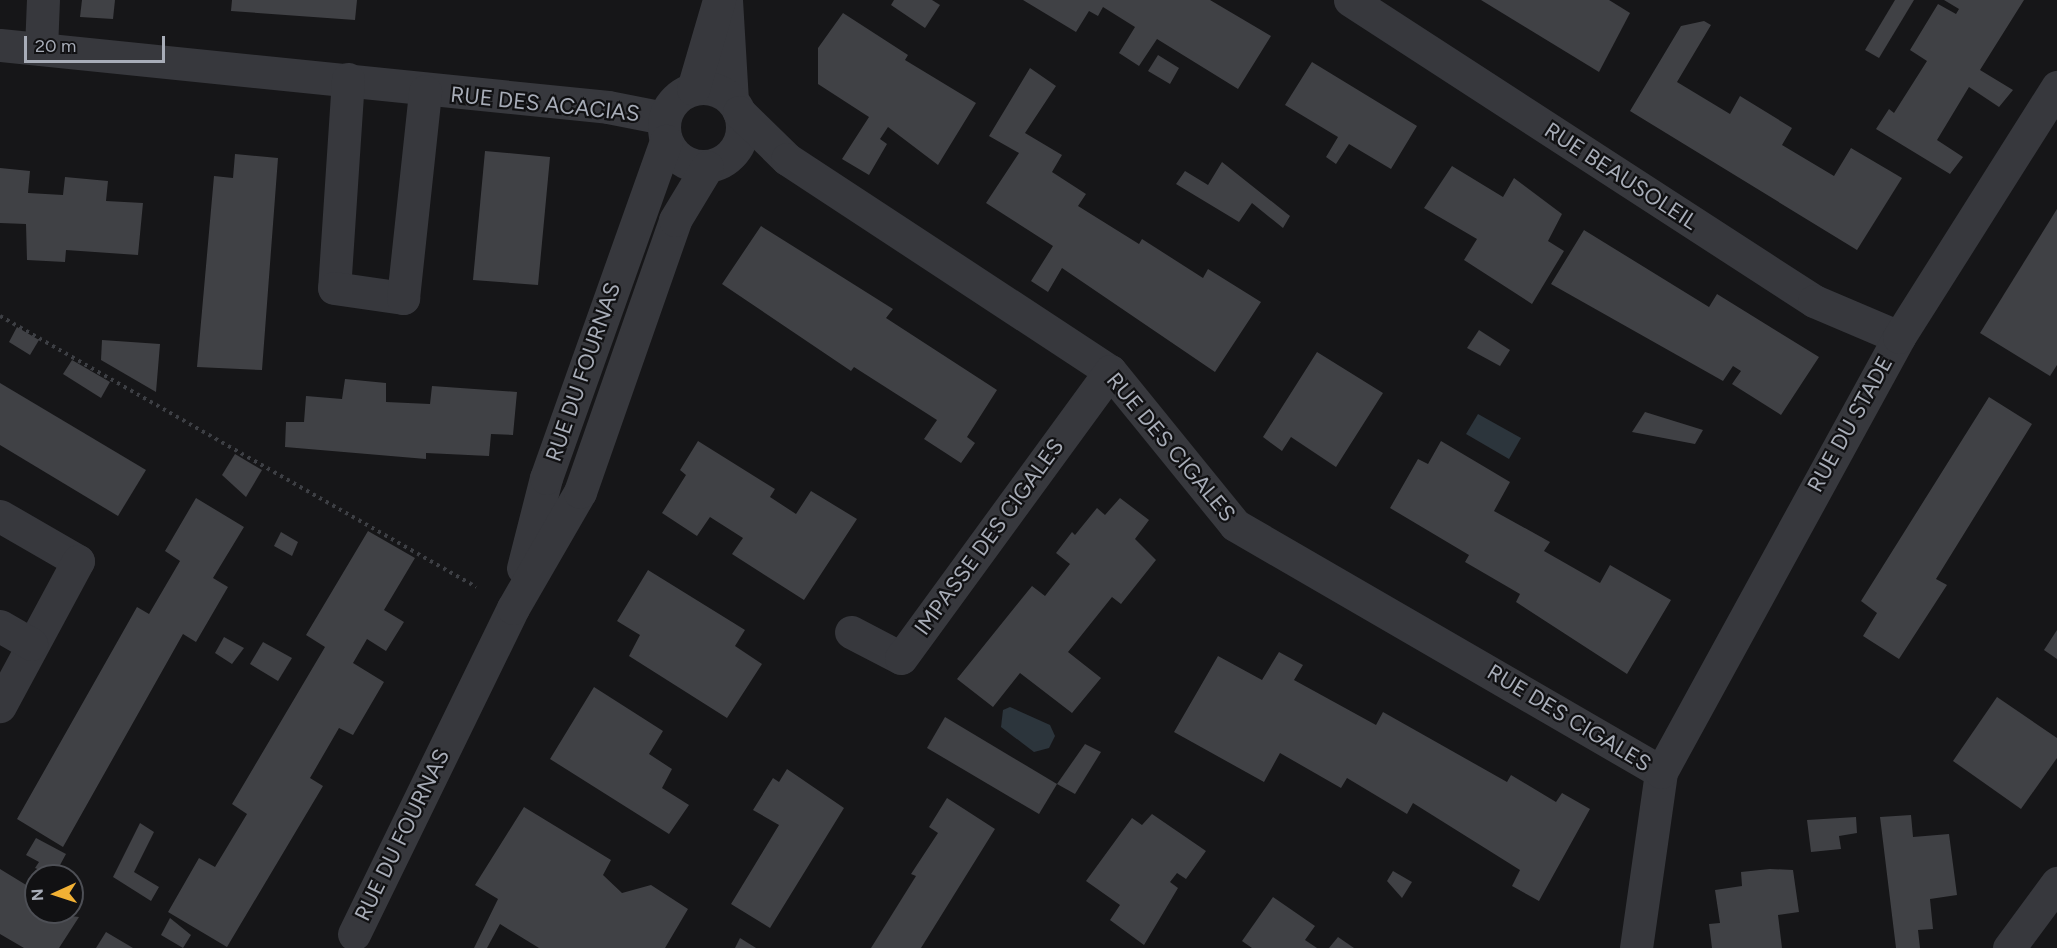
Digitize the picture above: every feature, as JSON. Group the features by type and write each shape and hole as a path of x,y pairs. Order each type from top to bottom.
{"street":[{"path":"41,49 43,0"},
{"path":"693,89 719,0"},
{"path":"717,163 741,138 726,0"},
{"name":"RUE BEAUSOLEIL","path":"1350,0 1814,301 1899,337"},
{"name":"RUE DES ACACIAS","path":"0,45 348,79 425,91 608,107 665,130"},
{"name":"RUE DES ACACIAS","path":"348,79 334,288 403,298 425,91"},
{"name":"RUE DU STADE","path":"1661,772 1899,337 2057,87"},
{"path":"736,106 714,89 693,89 674,99 665,130 682,160 717,163 787,159"},
{"name":"RUE DES CIGALES","path":"736,106 787,159 1110,371 1235,525 1661,772"},
{"name":"RUE DU FOURNAS","path":"513,608 546,478 665,130"},
{"name":"RUE DU FOURNAS","path":"349,943 513,608 580,492 675,220 717,163"},
{"name":"IMPASSE DES CIGALES","path":"851,632 901,658 1110,371"},
{"path":"0,516 78,561 31,644 0,706"},
{"path":"0,626 31,644"},
{"path":"1636,948 1661,772"},
{"path":"2009,948 2057,883"}],"path":[{"path":"0,316 513,608"}],"shaded area":[{"path":"1478,414 1521,438 1509,459 1466,434"},
{"path":"1010,707 1050,725 1055,736 1049,748 1034,752 1001,727 1003,710"}],"building":[{"path":"82,0 115,0 113,19 80,17"},
{"path":"232,0 357,0 355,20 231,11"},
{"path":"894,0 932,0 940,5 925,28 891,5"},
{"path":"1023,0 1210,0 1271,36 1238,89 1157,39 1139,66 1119,53 1135,27 1103,7 1098,16 1089,11 1076,32"},
{"path":"1481,0 1609,0 1630,13 1599,72"},
{"path":"1895,0 1914,0 1879,58 1865,50"},
{"path":"1944,0 2024,0 1980,70 2013,90 1999,107 1969,87 1937,140 1963,157 1950,174 1876,129 1889,109 1894,113 1927,61 1910,50 1938,4 1956,14 1959,9"},
{"path":"843,13 908,55 905,60 976,103 938,165 888,127 880,139 887,144 869,175 842,159 869,117 818,84 818,48"},
{"path":"1704,21 1711,25 1677,82 1730,114 1740,96 1792,128 1782,145 1834,176 1851,148 1902,178 1857,250 1630,111 1681,26"},
{"path":"1158,55 1179,68 1170,84 1148,71"},
{"path":"1312,62 1417,126 1391,169 1349,144 1336,164 1326,157 1338,137 1285,105"},
{"path":"1030,68 1056,86 1025,133 1062,155 1052,172 1086,194 1078,206 1139,244 1142,239 1203,278 1208,269 1261,302 1215,372 1062,268 1048,292 1031,281 1053,246 986,203 1019,153 989,136"},
{"path":"485,151 550,157 538,285 473,280"},
{"path":"235,154 278,158 262,370 197,367 214,176 233,178"},
{"path":"1222,162 1290,216 1283,228 1252,203 1239,222 1176,184 1185,171 1208,185"},
{"path":"1452,166 1503,197 1514,178 1562,214 1548,241 1564,251 1532,304 1464,260 1477,239 1424,208"},
{"path":"0,168 30,171 28,193 63,195 65,177 108,181 106,201 143,203 138,255 66,250 65,262 27,260 26,224 0,223"},
{"path":"2057,209 2057,365 2050,376 1980,333"},
{"path":"761,226 893,309 886,318 997,390 967,437 975,443 961,463 924,439 937,420 854,367 851,371 722,284"},
{"path":"1584,230 1709,307 1717,294 1819,357 1781,415 1732,384 1741,371 1733,366 1723,381 1551,284"},
{"path":"17,327 39,340 30,355 9,342"},
{"path":"1479,330 1510,350 1500,366 1467,348"},
{"path":"102,340 160,344 156,392 101,360"},
{"path":"1317,352 1383,393 1336,467 1291,437 1282,451 1263,437"},
{"path":"72,360 110,382 101,398 63,374"},
{"path":"345,379 386,383 386,402 430,404 432,386 517,392 513,435 491,434 489,456 426,453 426,459 285,447 286,422 304,422 306,396 342,399"},
{"path":"0,383 146,470 118,516 0,445"},
{"path":"1989,397 2032,424 1936,579 1947,585 1899,659 1863,636 1877,613 1861,601"},
{"path":"1645,412 1703,430 1695,444 1632,432"},
{"path":"698,441 775,489 770,497 796,514 811,491 857,519 804,600 732,554 743,538 710,517 697,536 662,513 686,475 680,470"},
{"path":"1441,441 1510,482 1494,511 1550,542 1544,551 1600,583 1610,565 1671,600 1627,674 1516,602 1520,594 1465,562 1469,555 1390,508 1418,459 1428,464"},
{"path":"235,454 262,470 246,497 222,475"},
{"path":"196,498 244,527 213,578 228,587 196,642 183,634 63,847 17,819 137,607 149,614 180,561 165,551"},
{"path":"1120,498 1149,520 1135,539 1156,560 1121,604 1112,597 1068,652 1101,678 1072,713 1020,673 993,707 957,679 1032,586 1045,596 1070,564 1056,553 1072,532 1075,535 1097,508 1105,515"},
{"path":"368,531 415,558 384,610 404,622 386,651 367,639 353,663 384,682 353,735 339,728 310,778 323,786 227,947 168,912 199,858 215,867 247,814 232,804 325,647 306,635"},
{"path":"281,532 298,542 292,556 274,546"},
{"path":"648,570 745,630 735,646 762,664 727,718 629,656 640,635 617,621"},
{"path":"2057,630 2057,659 2044,650"},
{"path":"224,637 244,648 232,664 215,653"},
{"path":"263,642 292,658 278,681 250,664"},
{"path":"1279,652 1303,665 1294,680 1376,725 1383,712 1507,782 1511,775 1556,802 1562,793 1590,809 1539,901 1512,886 1520,870 1413,803 1407,814 1347,778 1341,788 1280,753 1264,782 1174,732 1218,656 1262,680"},
{"path":"594,687 663,731 649,754 672,769 662,788 689,805 669,834 550,759"},
{"path":"1997,697 2057,738 2057,758 2021,809 1953,761"},
{"path":"945,717 1057,784 1039,814 927,748"},
{"path":"1085,744 1101,752 1075,794 1057,784"},
{"path":"787,769 844,808 770,928 731,904 779,825 753,810 773,778 779,782"},
{"path":"947,798 995,829 921,948 871,948 916,876 911,874 938,833 929,827"},
{"path":"524,807 611,860 603,875 622,893 651,885 688,909 665,948 539,948 500,924 487,948 474,948 498,899 475,885"},
{"path":"1152,814 1206,851 1186,879 1177,873 1170,882 1178,888 1144,945 1110,920 1120,905 1086,881 1132,818 1142,825"},
{"path":"1911,815 1913,837 1949,834 1957,895 1930,899 1933,929 1918,930 1920,948 1896,948 1880,817"},
{"path":"1856,817 1857,833 1839,836 1841,849 1811,852 1807,820"},
{"path":"140,823 154,832 134,872 159,887 151,901 113,877"},
{"path":"36,838 66,854 61,864 38,864 39,862 26,855"},
{"path":"0,869 24,884 24,924 74,924 59,948 24,948 0,934"},
{"path":"1770,869 1793,870 1799,912 1778,915 1782,948 1712,948 1709,924 1720,923 1715,890 1742,886 1741,872"},
{"path":"1393,871 1412,882 1402,898 1387,881"},
{"path":"1273,897 1315,926 1305,940 1317,948 1252,948 1242,941"},
{"path":"170,918 191,935 183,948 161,935"},
{"path":"106,932 133,948 96,948"},
{"path":"1338,937 1354,948 1329,948"},
{"path":"740,938 756,948 735,948"}]}
